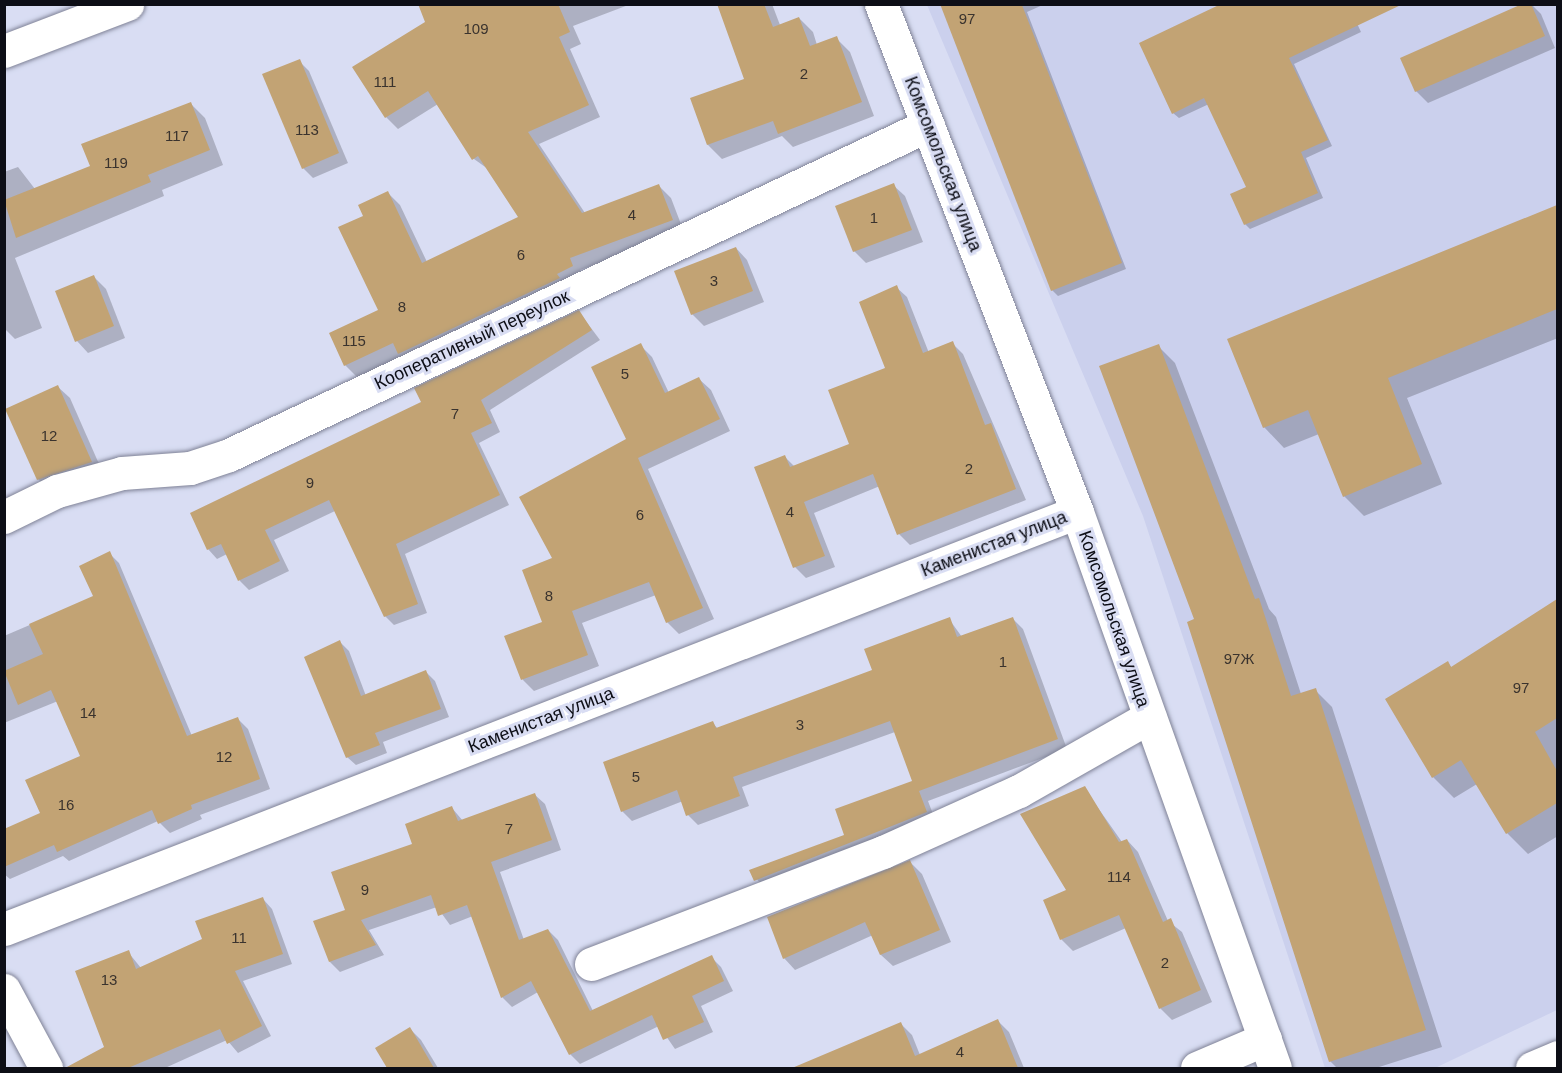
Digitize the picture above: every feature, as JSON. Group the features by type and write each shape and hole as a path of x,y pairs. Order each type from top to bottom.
{"street":[{"path":"4,51 127,4"},
{"name":"Комсомольская улица","path":"881,4 1077,512 1270,1054"},
{"name":"Кооперативный переулок","path":"4,517 57,491 122,473 190,468 230,455 928,125"},
{"name":"Каменистая улица","path":"4,929 1077,512"},
{"path":"591,964 883,852 1019,791 1149,717"},
{"path":"4,990 46,1068"},
{"path":"1197,1068 1270,1054"}],"shaded area":[{"path":"927,5 1557,5 1557,1010 1435,1068 1325,1068 1143,516"}],"building":[{"path":"418,4 558,4 570,32 559,37 589,105 528,132 582,213 659,184 673,220 570,258 573,266 557,274 560,278 398,354 393,343 344,366 329,333 378,310 338,227 363,216 358,205 388,191 422,263 518,217 478,156 472,160 428,91 385,118 352,67 425,22"},
{"path":"717,4 764,4 773,27 799,17 810,46 837,36 862,102 778,134 773,121 707,145 690,98 744,79"},
{"path":"940,4 1022,5 1122,263 1051,291"},
{"path":"1221,4 1403,4 1289,58 1328,140 1301,152 1318,193 1244,225 1230,194 1246,187 1204,98 1172,114 1139,43"},
{"path":"1522,4 1531,4 1545,36 1415,92 1400,58"},
{"path":"300,59 339,153 302,169 262,74"},
{"path":"191,102 210,150 148,175 151,182 16,238 4,200 90,166 81,144"},
{"path":"894,183 912,230 853,252 835,206"},
{"path":"1557,205 1557,309 1388,378 1422,464 1343,497 1308,410 1263,428 1227,339"},
{"path":"736,247 753,291 691,315 674,271"},
{"path":"94,275 114,326 75,342 55,291"},
{"path":"897,285 923,353 953,341 985,425 991,423 1016,489 897,535 873,474 804,502 825,556 793,568 754,467 785,455 790,467 849,444 828,390 885,368 859,302"},
{"path":"579,310 592,330 481,400 492,423 471,433 500,495 396,544 418,604 384,617 329,500 265,530 280,561 238,581 221,544 207,550 190,513 421,402 414,388"},
{"path":"641,343 665,393 699,377 720,419 638,458 703,608 666,623 649,582 572,611 588,655 521,680 504,636 542,622 522,570 552,558 519,497 626,439 591,367"},
{"path":"1159,344 1255,599 1259,598 1291,696 1316,688 1426,1030 1329,1062 1187,622 1194,619 1099,366"},
{"path":"58,385 92,462 37,480 5,409"},
{"path":"110,551 187,736 238,717 260,779 191,805 192,809 158,824 152,810 57,852 54,845 4,867 4,829 40,813 25,780 80,756 51,690 18,705 4,671 43,654 29,624 93,596 79,566"},
{"path":"1557,599 1557,718 1535,732 1557,771 1557,803 1506,834 1461,760 1432,778 1385,699 1448,661 1451,667"},
{"path":"950,617 957,637 1013,617 1058,739 919,791 927,812 754,881 749,870 844,835 835,809 912,781 890,721 733,777 740,796 686,816 677,790 621,812 603,762 713,721 716,728 872,670 864,649"},
{"path":"340,640 361,696 426,670 441,709 375,733 380,745 346,758 304,657"},
{"path":"1085,786 1119,842 1127,839 1163,922 1171,918 1201,990 1159,1009 1119,915 1060,940 1043,900 1066,890 1020,814"},
{"path":"535,793 552,840 491,862 519,940 548,929 590,1011 712,955 724,981 692,996 704,1022 663,1040 652,1015 569,1055 531,981 501,998 467,905 438,916 431,895 361,920 376,945 329,962 313,921 345,910 331,872 412,844 405,824 452,806 458,821"},
{"path":"910,860 940,930 880,955 865,922 783,959 767,917"},
{"path":"263,897 283,954 235,971 262,1026 227,1044 220,1029 128,1068 65,1068 104,1047 75,971 129,950 136,969 202,939 195,921"},
{"path":"998,1019 1018,1068 792,1068 901,1022 915,1056"},
{"path":"410,1027 434,1068 387,1068 375,1048"}]}
